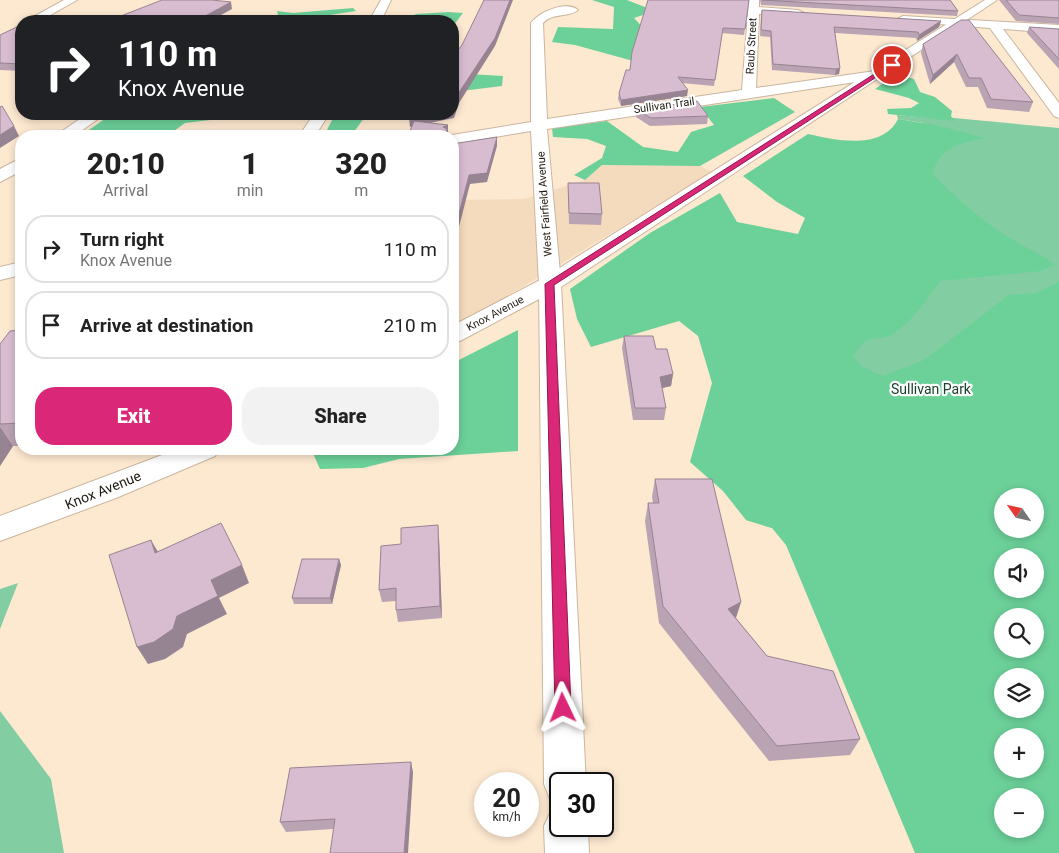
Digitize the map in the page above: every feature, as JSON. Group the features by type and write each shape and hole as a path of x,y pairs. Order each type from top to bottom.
{"street":[{"path":"43,15 72,0"},
{"path":"378,15 386,0"},
{"name":"Knox Avenue","path":"459,332 550,284 992,0"},
{"path":"753,5 812,14"},
{"name":"Raub Street","path":"749,93 753,5"},
{"name":"West Fairfield Avenue","path":"565,772 550,284 539,124 537,23 539,19 548,13 572,10"},
{"path":"890,19 1059,29"},
{"path":"994,25 1059,113"},
{"name":"Sullivan Trail","path":"459,138 539,124 876,76"},
{"path":"73,130 88,120"},
{"path":"0,177 15,167"},
{"path":"0,274 15,270"},
{"name":"Knox Avenue","path":"0,530 190,455"},
{"path":"566,837 567,853"}],"shaded area":[{"path":"602,165 700,166 712,172 459,325 459,200 524,199 585,180"}],"green space":[{"path":"592,0 627,0 655,11 634,18 647,32 637,62 575,45 552,42 558,27 613,29 614,7"},
{"path":"353,8 356,11 330,15 278,15 277,11 293,13"},
{"path":"463,13 459,18 459,15 414,15"},
{"path":"459,73 503,76 502,86 461,91 459,87"},
{"path":"897,74 914,79 920,92 935,97 952,111 951,116 955,121 888,114 887,109 911,108 919,103 909,98 875,89"},
{"path":"774,98 795,112 700,166 602,165 585,180 574,175 602,158 606,146 587,139 553,137 552,128 607,121 643,147 678,152 691,132 714,125 700,107"},
{"name":"Sullivan Park","path":"897,115 931,118 933,116 1059,128 1059,559 1044,557 1044,548 994,548 994,552 772,528 746,520 876,163 924,123 898,119"},
{"path":"898,119 935,125 985,138 959,144 945,152 936,165 933,174 978,216 1008,237 1055,265 1041,271 940,281 919,309 901,328 888,336 864,343 853,357 861,366 883,376 924,360 1009,295 1037,293 1059,282 1059,853 915,853 786,545 772,528 746,520 723,491 690,462 712,383 698,336 679,321 591,347 577,319 570,289 650,233 720,193 737,222 798,234 805,218 777,202 743,176 808,134 831,139 857,141 881,136 891,129"},
{"path":"103,120 210,120 185,123 175,130 89,130"},
{"path":"332,120 363,120 355,130 327,130"},
{"path":"518,330 518,451 459,455 459,360"},
{"path":"314,455 458,455 399,459 363,468 320,469"},
{"path":"18,583 0,629 0,589"},
{"path":"0,711 51,779 64,853 0,853"}],"building":[{"path":"162,0 231,2 207,15 123,15"},
{"path":"484,0 510,0 495,38 459,92 459,49"},
{"path":"648,0 749,0 745,29 723,28 715,80 678,77 688,90 621,100 619,93 626,70 630,70 632,52"},
{"path":"762,0 950,0 958,11"},
{"path":"1006,0 1059,0 1059,18 1019,15"},
{"path":"762,10 941,21 919,35 918,32 834,27 840,68 836,69 773,64 771,31 761,30"},
{"path":"961,20 969,20 1033,102 991,99 981,78 969,78 957,54 933,75 923,44"},
{"path":"1029,27 1059,29 1059,59"},
{"path":"15,28 15,64 0,63 0,35"},
{"path":"697,101 708,116 651,118 637,110"},
{"path":"2,106 14,126 0,135 0,107"},
{"path":"414,121 448,125 443,127 447,130 410,130"},
{"path":"497,137 487,173 469,175 459,214 459,143"},
{"path":"568,183 599,183 602,214 569,213"},
{"path":"10,331 15,331 15,423 0,424 0,344"},
{"path":"624,336 653,336 656,349 667,349 673,374 660,377 666,408 635,408"},
{"path":"655,479 712,479 741,602 728,609 767,656 833,671 860,739 777,746 663,606 648,503 659,503"},
{"path":"221,523 242,565 211,580 218,596 177,616 173,629 154,642 137,647 109,555 151,540 155,553"},
{"path":"438,525 440,606 396,610 396,588 379,590 381,546 401,544 401,528"},
{"path":"302,559 339,559 330,598 292,598"},
{"path":"411,762 404,853 330,853 335,819 280,822 290,768"}],"route":[{"path":"563,708 550,284 892,65"}]}
